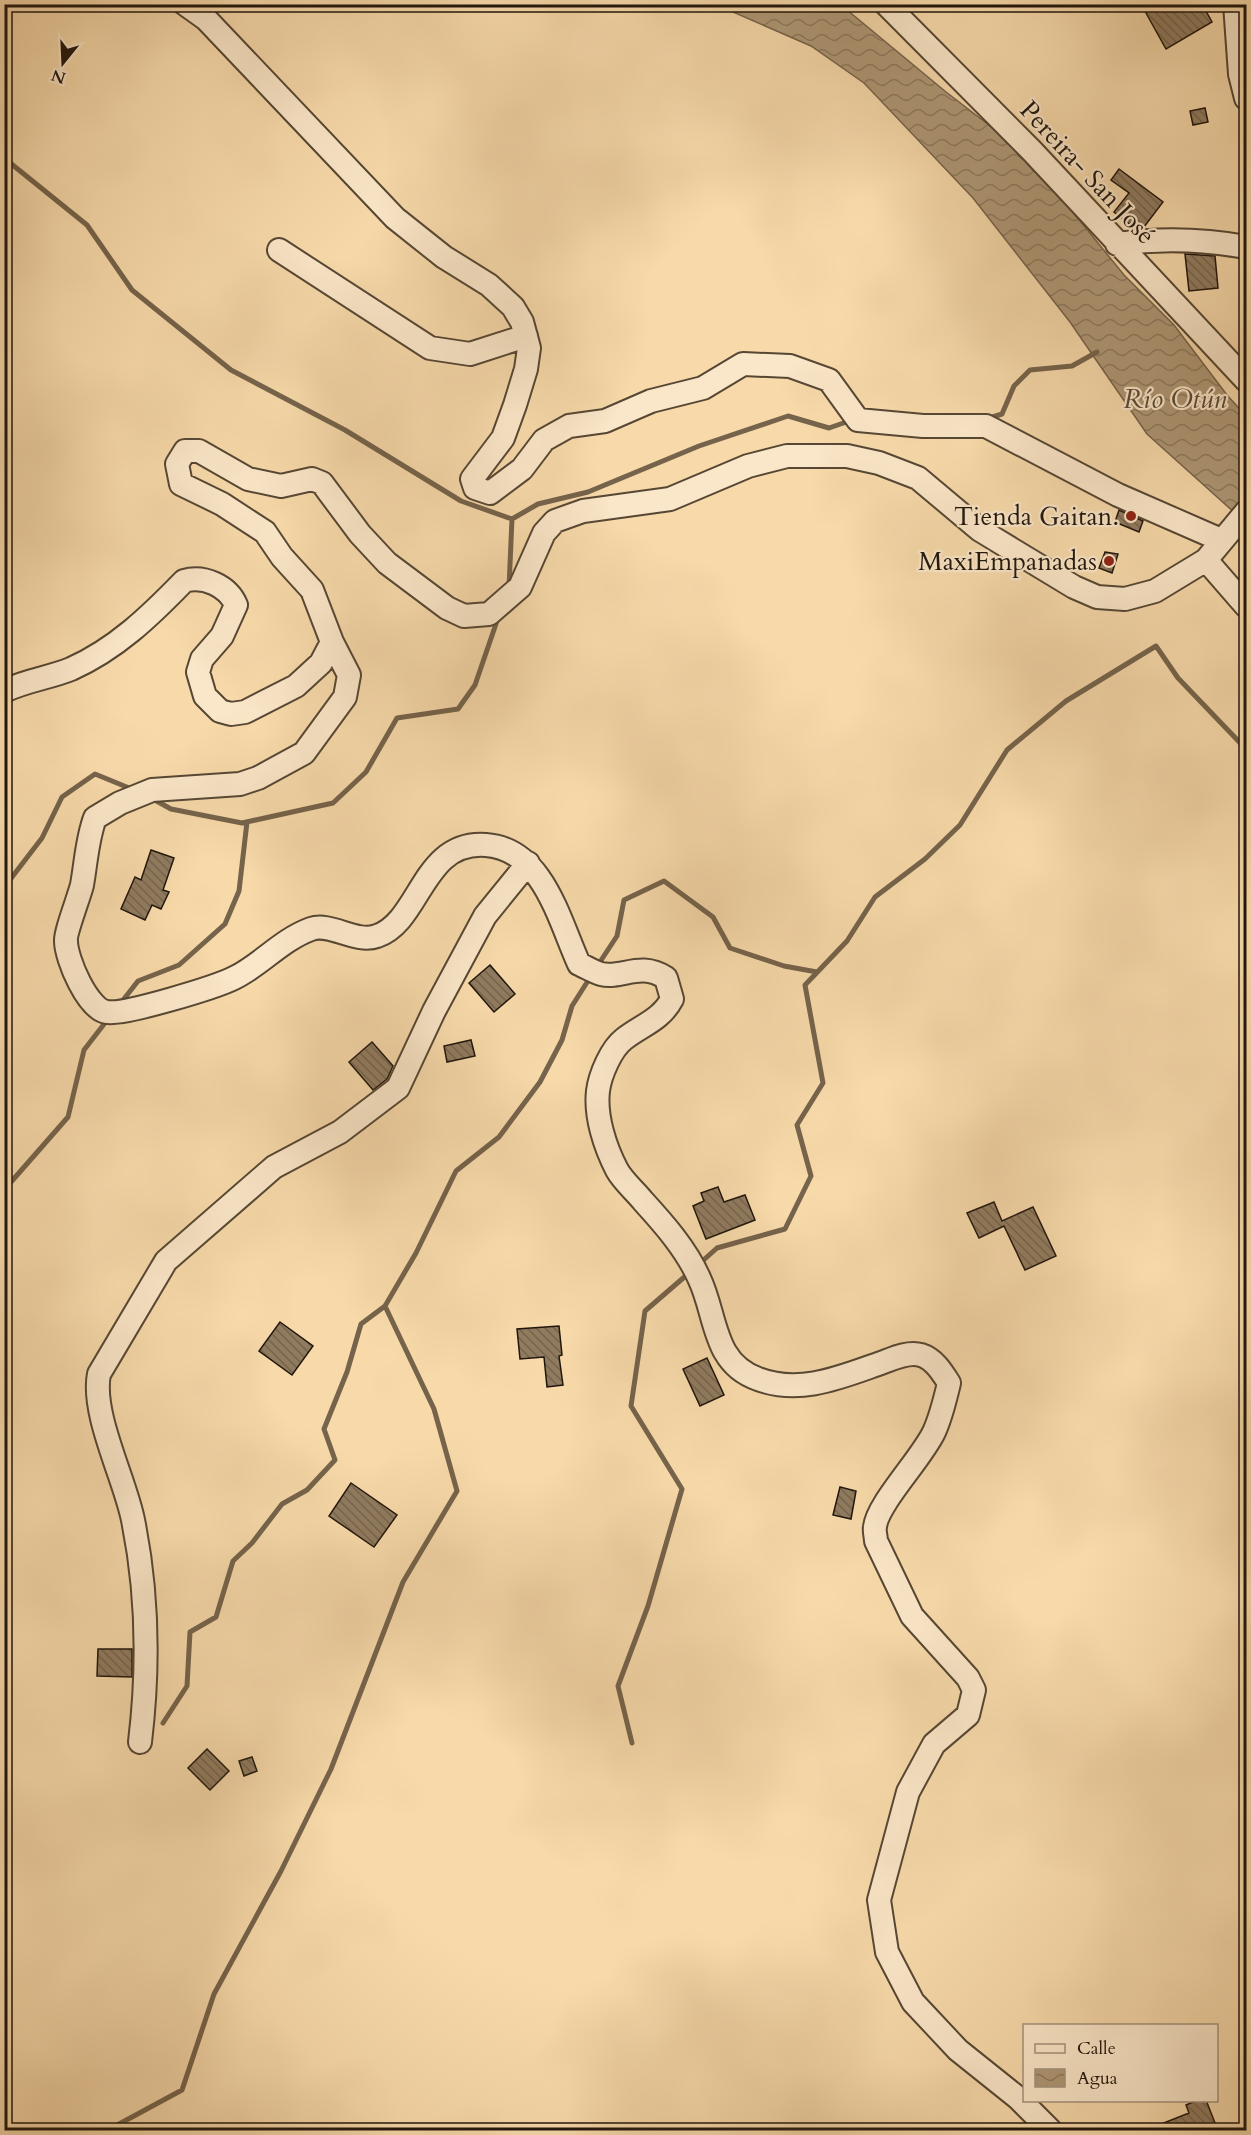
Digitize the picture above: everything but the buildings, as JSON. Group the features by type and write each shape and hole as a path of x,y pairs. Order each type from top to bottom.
{"street":[{"path":"185,4 206,19 395,218 444,257 489,285 513,307 522,322 529,348 526,369 507,427 497,447 472,479 475,488 486,494 522,469 544,440 569,426 605,421 651,401 703,388 743,364 790,366 829,380 853,414 923,426 986,426 1118,495 1221,540"},
{"name":"Pereira- San José","path":"886,4 1032,150 1117,244 1246,380"},
{"path":"1235,4 1240,74 1246,99"},
{"path":"1117,244 1154,239 1196,239 1246,247"},
{"path":"279,250 430,348 470,354 526,336"},
{"path":"1050,2130 1018,2097 958,2050 913,2002 886,1952 880,1911 879,1900 908,1792 934,1744 968,1715 974,1701 974,1690 968,1678 912,1617 876,1541 874,1528 878,1515 920,1456 934,1432 944,1407 949,1383 936,1365 920,1355 901,1356 826,1382 806,1385 776,1384 757,1379 737,1369 720,1346 700,1279 689,1259 659,1218 618,1172 606,1144 598,1110 598,1090 604,1069 622,1040 663,1013 672,999 671,988 666,978 653,972 637,970 602,974 579,964 542,881 528,863 508,850 488,845 472,845 433,867 407,909 386,933 373,938 314,928 291,938 234,978 115,1012 95,1005 71,969 65,939 74,917 95,818 143,794 240,784 258,778 304,753 345,697 349,675 332,642 312,590 282,557 265,532 222,504 181,484 177,464 185,451 199,451 248,479 281,486 312,479 322,483 360,534 387,563 447,608 464,616 489,614 520,587 544,533 555,522 583,511 670,499 748,466 786,456 847,456 879,463 918,478 980,530 1074,587 1097,597 1125,599 1155,591 1206,560 1246,512"},
{"path":"1206,560 1246,606"},
{"path":"4,691 25,681 69,670 104,650 134,631 184,581 192,578 218,585 232,595 236,605 222,636 202,659 198,672 205,696 220,711 231,714 245,712 296,686 321,663 332,642"},
{"path":"140,1742 147,1681 146,1615 133,1519 100,1408 97,1384 99,1374 166,1261 274,1167 340,1132 398,1088 434,1011 485,916 528,863"}],"water":[{"name":"Río Otún","path":"717,5 841,5 946,92 1024,152 1124,275 1174,325 1227,395 1246,416 1246,523 1147,434 1070,322 973,198 864,83 811,46"}],"waterway":[{"path":"4,158 87,225 132,290 231,370 345,430 461,501 512,519"},
{"path":"986,419 1002,414 1014,386 1030,370 1072,366 1097,352"},
{"path":"509,587 512,519 538,504 588,492 699,446 788,416 829,428 852,420"},
{"path":"151,798 171,809 242,823 333,803 366,772 397,718 458,709 475,685 498,618"},
{"path":"698,1265 717,1248 785,1229 811,1176 797,1125 823,1083 805,985 847,941 875,897 925,859 960,825 1007,750 1066,701 1156,646 1178,678 1246,749"},
{"path":"4,882 9,881 42,838 62,797 95,774 134,790"},
{"path":"120,1004 138,981 179,965 225,924 239,891 247,822"},
{"path":"596,968 617,936 624,900 664,881 713,917 730,948 784,966 817,972"},
{"path":"108,2130 182,2090 214,1994 281,1871 331,1769 403,1582 457,1491 434,1409 385,1306 416,1253 456,1171 499,1137 540,1082 562,1040 572,1006 591,976"},
{"path":"4,1190 68,1117 84,1050 108,1019"},
{"path":"632,1743 618,1686 648,1606 682,1489 631,1406 645,1311 689,1273"},
{"path":"163,1723 187,1686 190,1632 216,1617 233,1561 252,1543 282,1504 307,1490 335,1460 324,1429 347,1372 361,1324 385,1306"}],"place":[{"name":"Tienda Gaitan.","path":"1131,516"},
{"name":"MaxiEmpanadas","path":"1109,561"}]}
